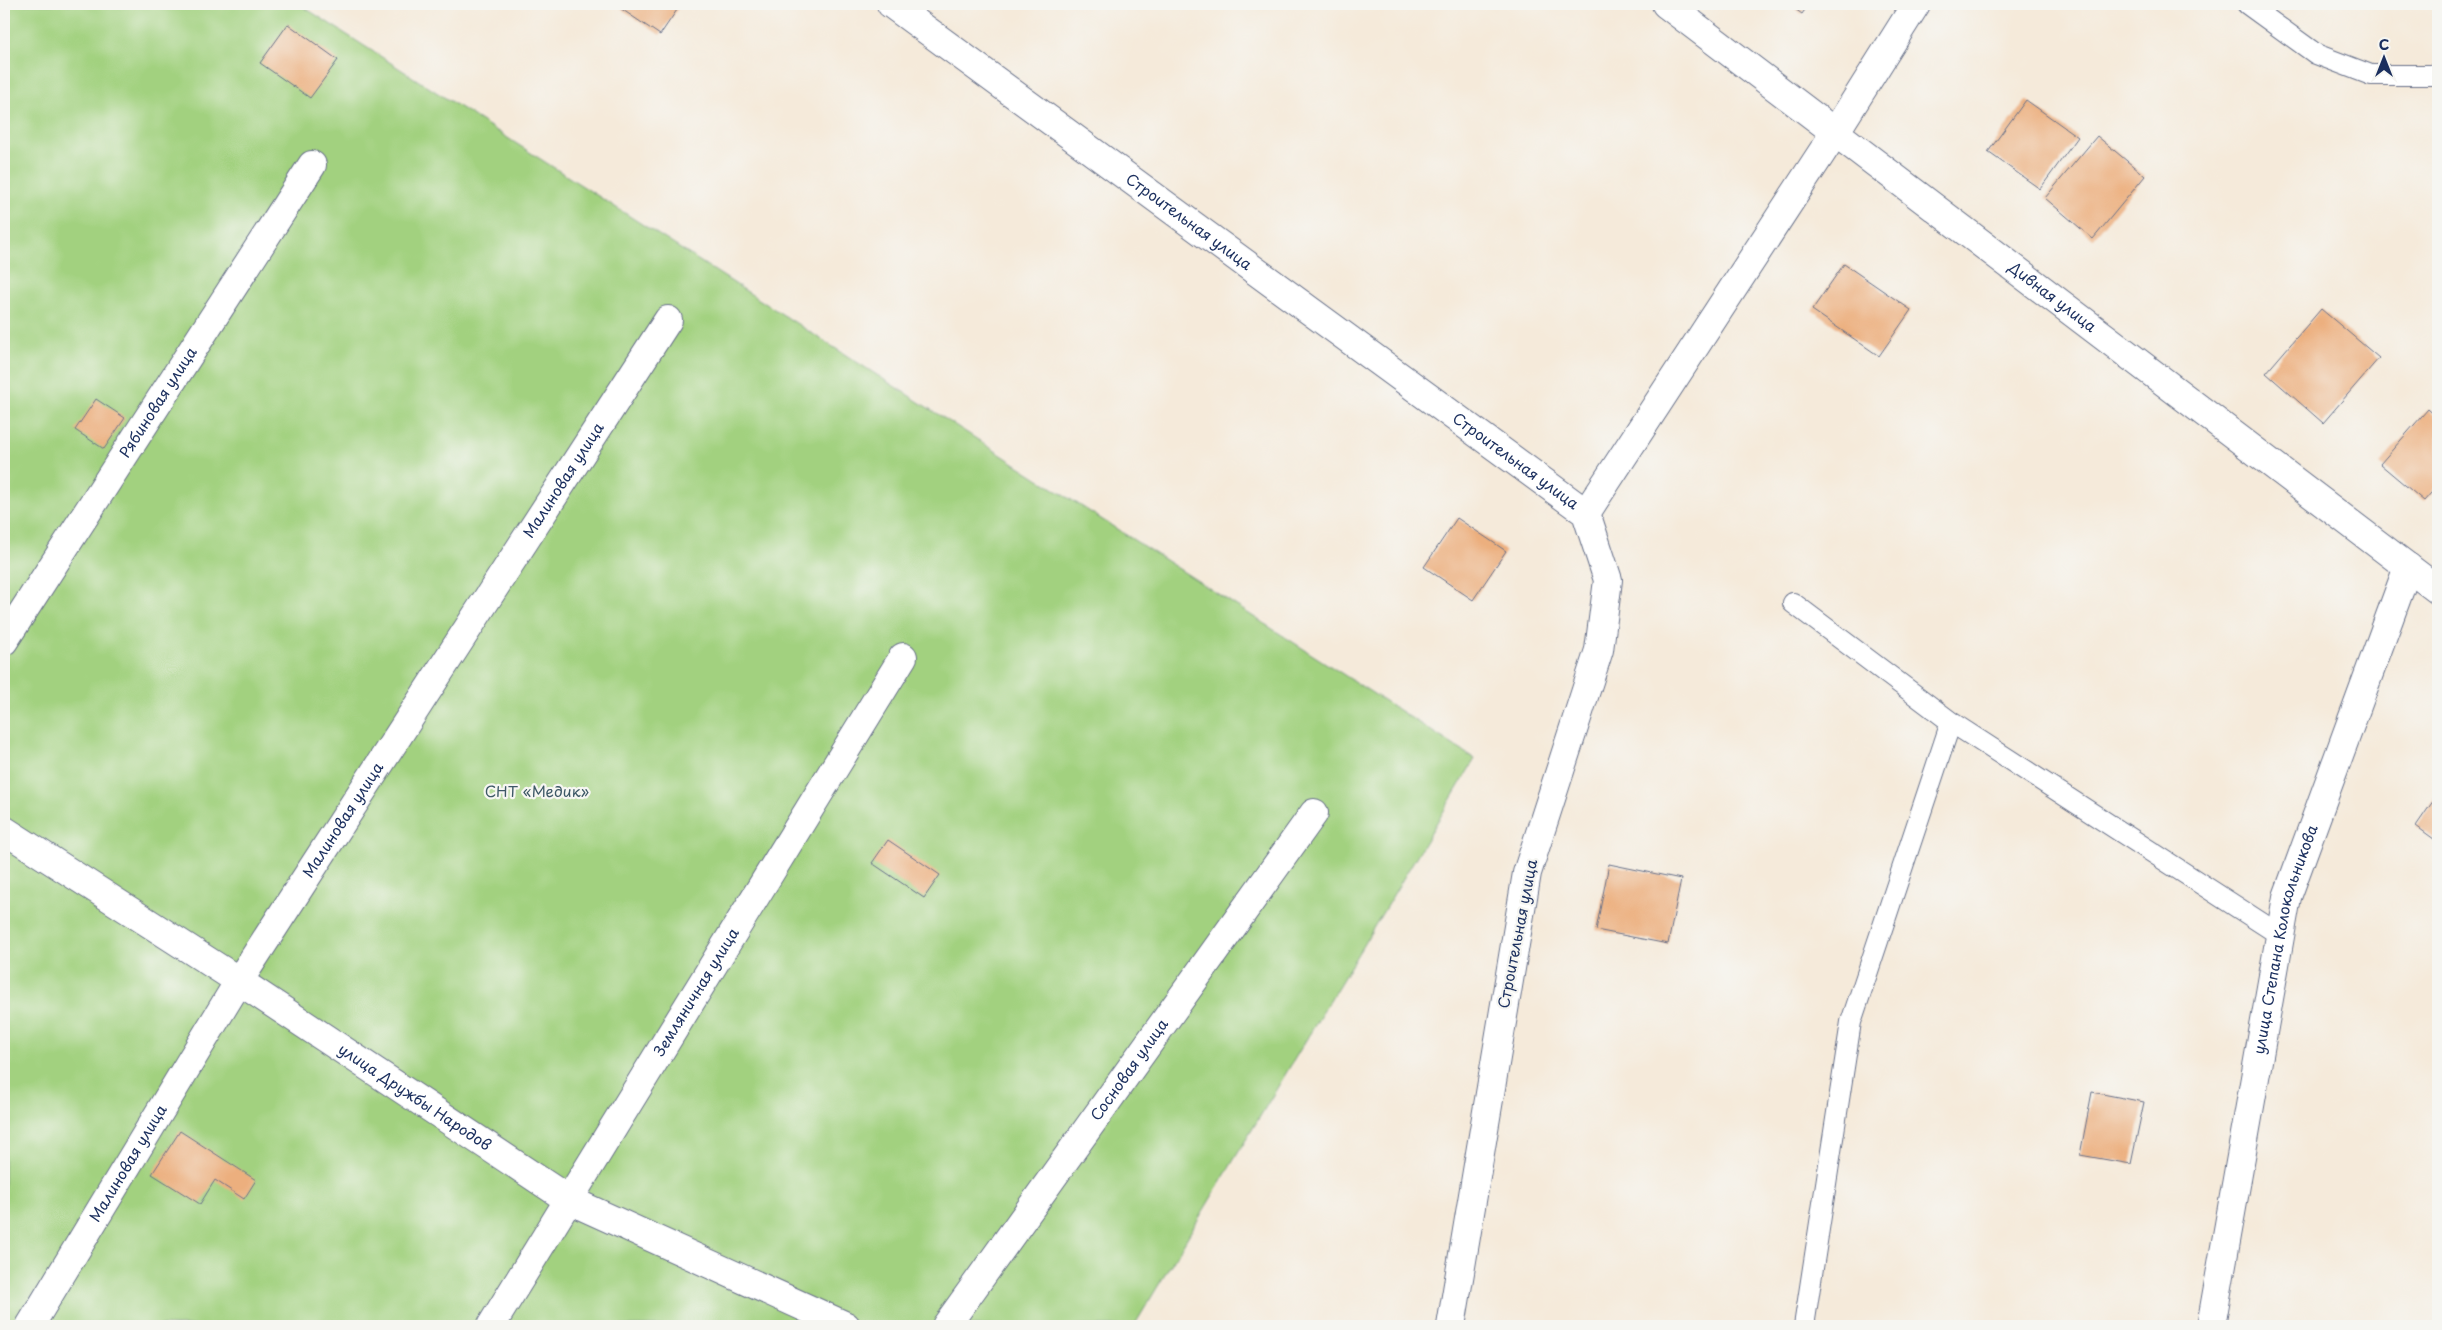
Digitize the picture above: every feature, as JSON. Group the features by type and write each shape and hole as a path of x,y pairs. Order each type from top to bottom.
{"street":[{"name":"Строительная улица","path":"891,4 1586,513 1608,580 1600,650 1527,873 1451,1326"},
{"name":"Дивная улица","path":"1666,4 1836,131 2438,590"},
{"path":"1586,513 1836,131 1916,4"},
{"name":"Рябиновая улица","path":"4,641 312,164"},
{"name":"Малиновая улица","path":"30,1326 239,980 668,320"},
{"name":"улица Степана Колокольникова","path":"2211,1326 2287,897 2408,567"},
{"name":"Земляничная улица","path":"491,1326 903,657"},
{"name":"Сосновая улица","path":"946,1326 1314,813"},
{"name":"улица Дружбы Народов","path":"4,830 239,980 569,1200 846,1326"}],"lane":[{"path":"2246,4 2316,54 2370,74 2438,74"},
{"path":"1793,603 1951,722 2280,935"},
{"path":"1804,1326 1851,1022 1951,722"}],"green space":[{"name":"СНТ «Медик»","path":"4,4 299,4 1475,759 1134,1326 4,1326"}],"building":[{"path":"614,4 681,4 660,35"},
{"path":"1788,4 1809,4 1802,14"},
{"path":"288,24 338,60 310,98 260,63"},
{"path":"2026,100 2078,137 2040,189 1988,152"},
{"path":"2097,136 2145,176 2093,239 2045,198"},
{"path":"1844,264 1911,310 1879,356 1812,310"},
{"path":"2321,309 2379,358 2323,423 2266,373"},
{"path":"96,399 125,418 104,449 75,430"},
{"path":"2428,409 2438,418 2438,485 2424,501 2380,464"},
{"path":"1457,518 1506,551 1473,600 1424,567"},
{"path":"2438,794 2438,842 2416,826"},
{"path":"888,840 940,875 924,898 872,863"},
{"path":"1609,864 1681,879 1668,944 1596,930"},
{"path":"2092,1092 2144,1102 2131,1164 2080,1155"},
{"path":"180,1131 256,1180 244,1199 215,1180 200,1204 152,1174"}]}
